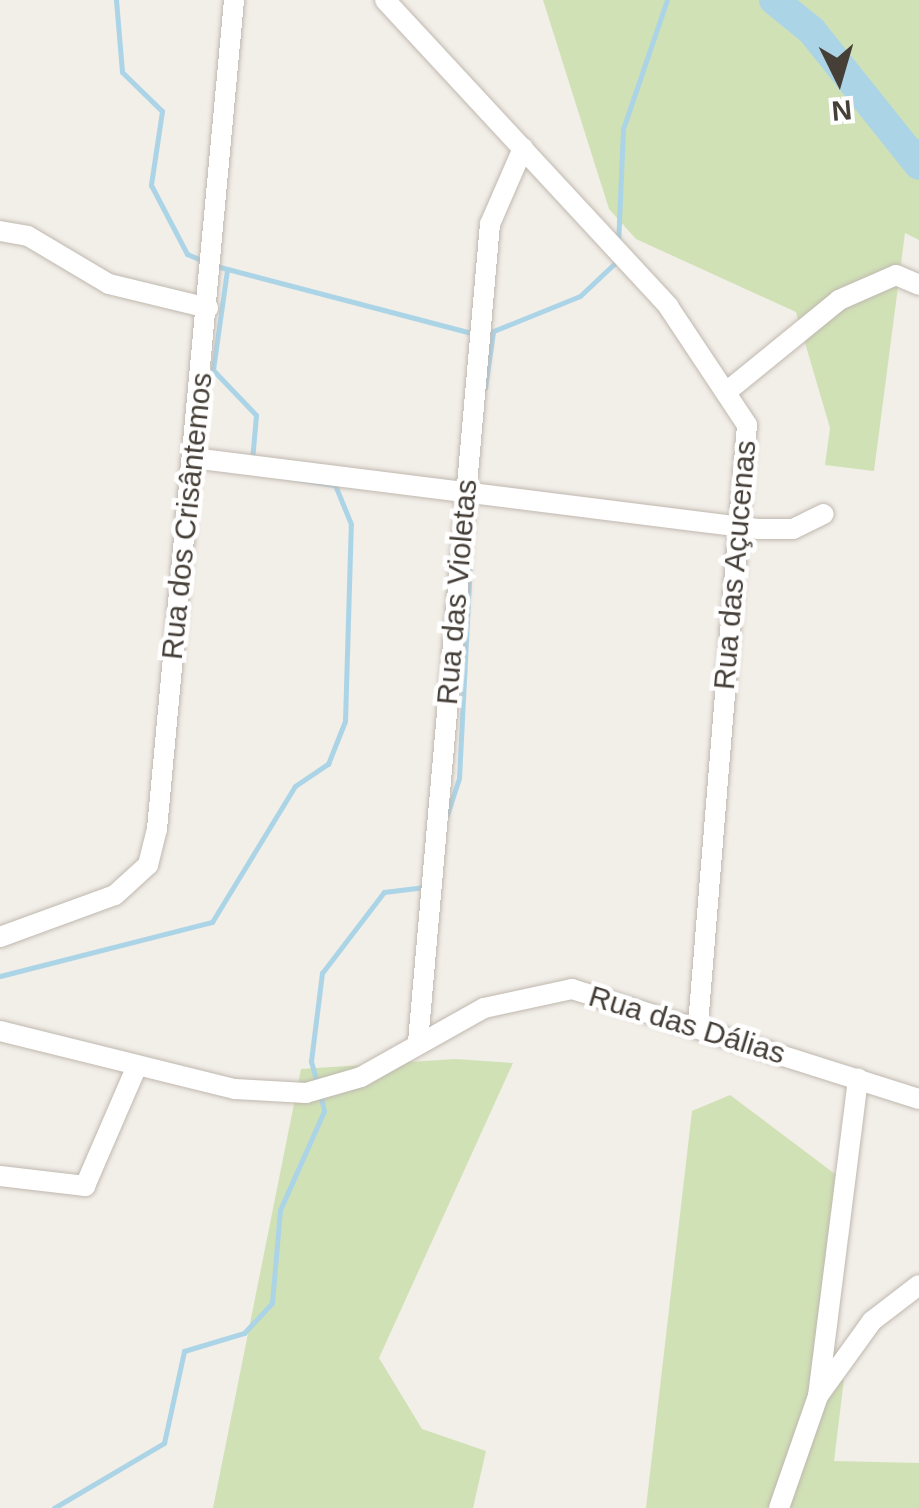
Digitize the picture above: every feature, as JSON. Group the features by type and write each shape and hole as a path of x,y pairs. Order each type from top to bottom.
{"street":[{"name":"Rua dos Crisântemos","path":"0,937 115,895 148,865 208,308 234,0"},
{"name":"Rua das Açucenas","path":"385,0 522,148 730,389 746,425 698,1025"},
{"name":"Rua das Violetas","path":"418,1042 490,224 522,148"},
{"path":"0,232 28,236 109,284 208,308"},
{"path":"730,389 839,300 896,275 919,285"},
{"path":"193,458 793,529 824,514"},
{"name":"Rua das Dálias","path":"0,1031 235,1089 306,1092 361,1077 418,1042 547,990 600,994 919,1099"},
{"path":"0,1176 85,1186 137,1066"},
{"path":"779,1508 818,1396 858,1079"},
{"path":"818,1396 872,1320 919,1285"}],"green space":[{"path":"543,0 919,0 919,240 905,233 874,471 825,465 830,428 796,312 636,239 609,209"},
{"path":"455,1059 513,1063 379,1358 422,1429 486,1451 473,1508 213,1508 301,1069"},
{"path":"730,1095 835,1174 827,1376 844,1379 834,1461 919,1463 919,1508 646,1508 692,1111"}],"waterway":[{"path":"116,0 122,72 162,111 151,185 187,254 206,262"},
{"path":"618,245 623,129 667,0"},
{"path":"774,0 812,31 919,165"},
{"path":"906,153 919,141"},
{"path":"491,332 580,296 617,261"},
{"path":"216,266 475,334"},
{"path":"227,270 213,370 256,415 252,461"},
{"path":"485,388 493,332"},
{"path":"0,976 212,922 295,786 328,764 345,721 351,524 335,485 253,472"},
{"path":"447,815 459,778 470,558"},
{"path":"318,1086 311,1061 322,973 384,892 425,887"},
{"path":"54,1508 164,1443 184,1351 244,1333 272,1303 280,1210 324,1111 321,1097"}]}
